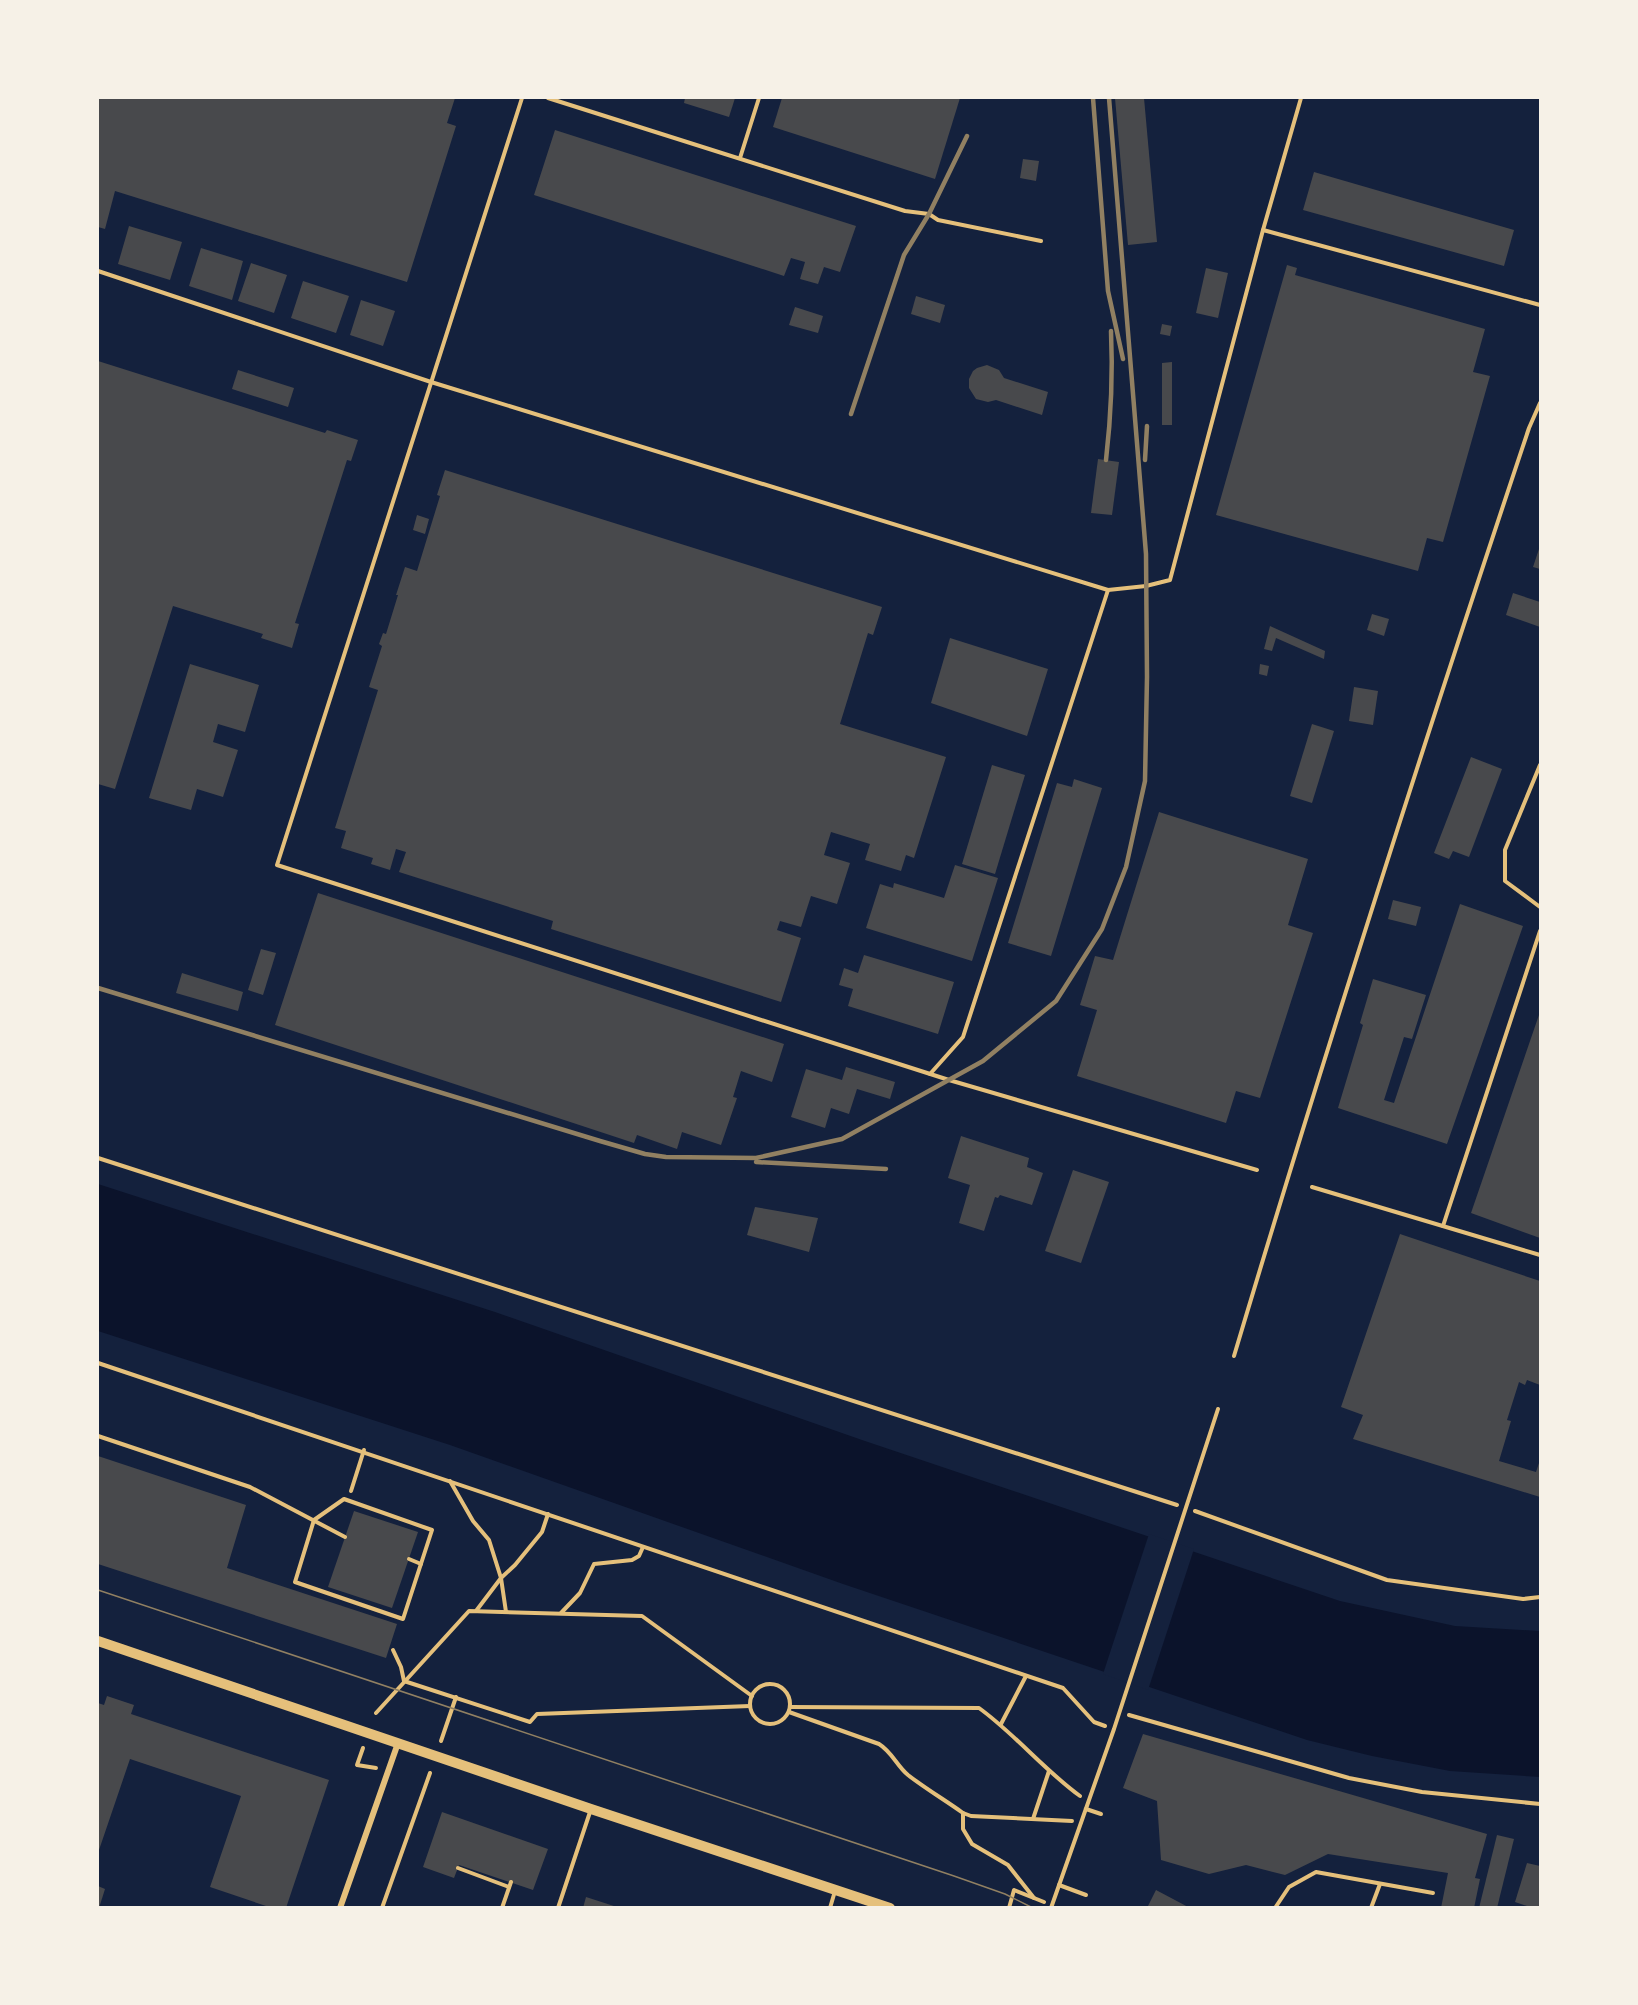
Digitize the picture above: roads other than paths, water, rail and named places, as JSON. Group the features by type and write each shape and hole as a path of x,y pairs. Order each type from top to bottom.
{"street":[{"path":"98,1641 890,1908"},
{"path":"340,1908 398,1742"}],"lane":[{"path":"522,98 277,865 930,1074 1257,1170"},
{"path":"548,98 905,211 929,214 938,219 1041,242"},
{"path":"740,158 759,98"},
{"path":"98,272 431,382 1108,590 1146,586 1170,580 1263,230 1301,98"},
{"path":"1263,230 1540,305"},
{"path":"1234,1356 1276,1212 1427,734 1528,428 1540,403"},
{"path":"930,1074 963,1037 1108,590"},
{"path":"1540,765 1505,850 1505,880 1540,907"},
{"path":"1443,1226 1540,931"},
{"path":"1312,1187 1540,1255"},
{"path":"1052,1906 1120,1712 1218,1409"},
{"path":"98,1436 250,1487 345,1537"},
{"path":"344,1499 432,1530 403,1619 295,1582 314,1520 344,1499"},
{"path":"409,1559 420,1564"},
{"path":"558,1908 591,1809"},
{"path":"1086,1809 1101,1814"},
{"path":"1275,1908 1290,1887 1316,1872 1433,1893"},
{"path":"1371,1908 1380,1884"},
{"path":"1059,1886 1086,1895"},
{"path":"830,1908 835,1890"}],"water":[{"path":"98,1184 495,1312 862,1440 1340,1601 1455,1626 1540,1631 1540,1777 1450,1771 1372,1756 1307,1740 843,1584 450,1445 98,1331"}],"tram line":[{"path":"98,1590 954,1876 1005,1894 1033,1908"}],"railway":[{"path":"1093,98 1108,291 1123,359"},
{"path":"98,988 600,1141 645,1154 666,1157 756,1158 842,1139 983,1061 1056,1001 1102,929 1126,867 1145,781 1146,554 1109,98"},
{"path":"851,414 904,255 929,214 967,136"},
{"path":"1106,460 1111,396 1111,331"},
{"path":"1145,460 1147,426"},
{"path":"756,1162 886,1169"}]}
